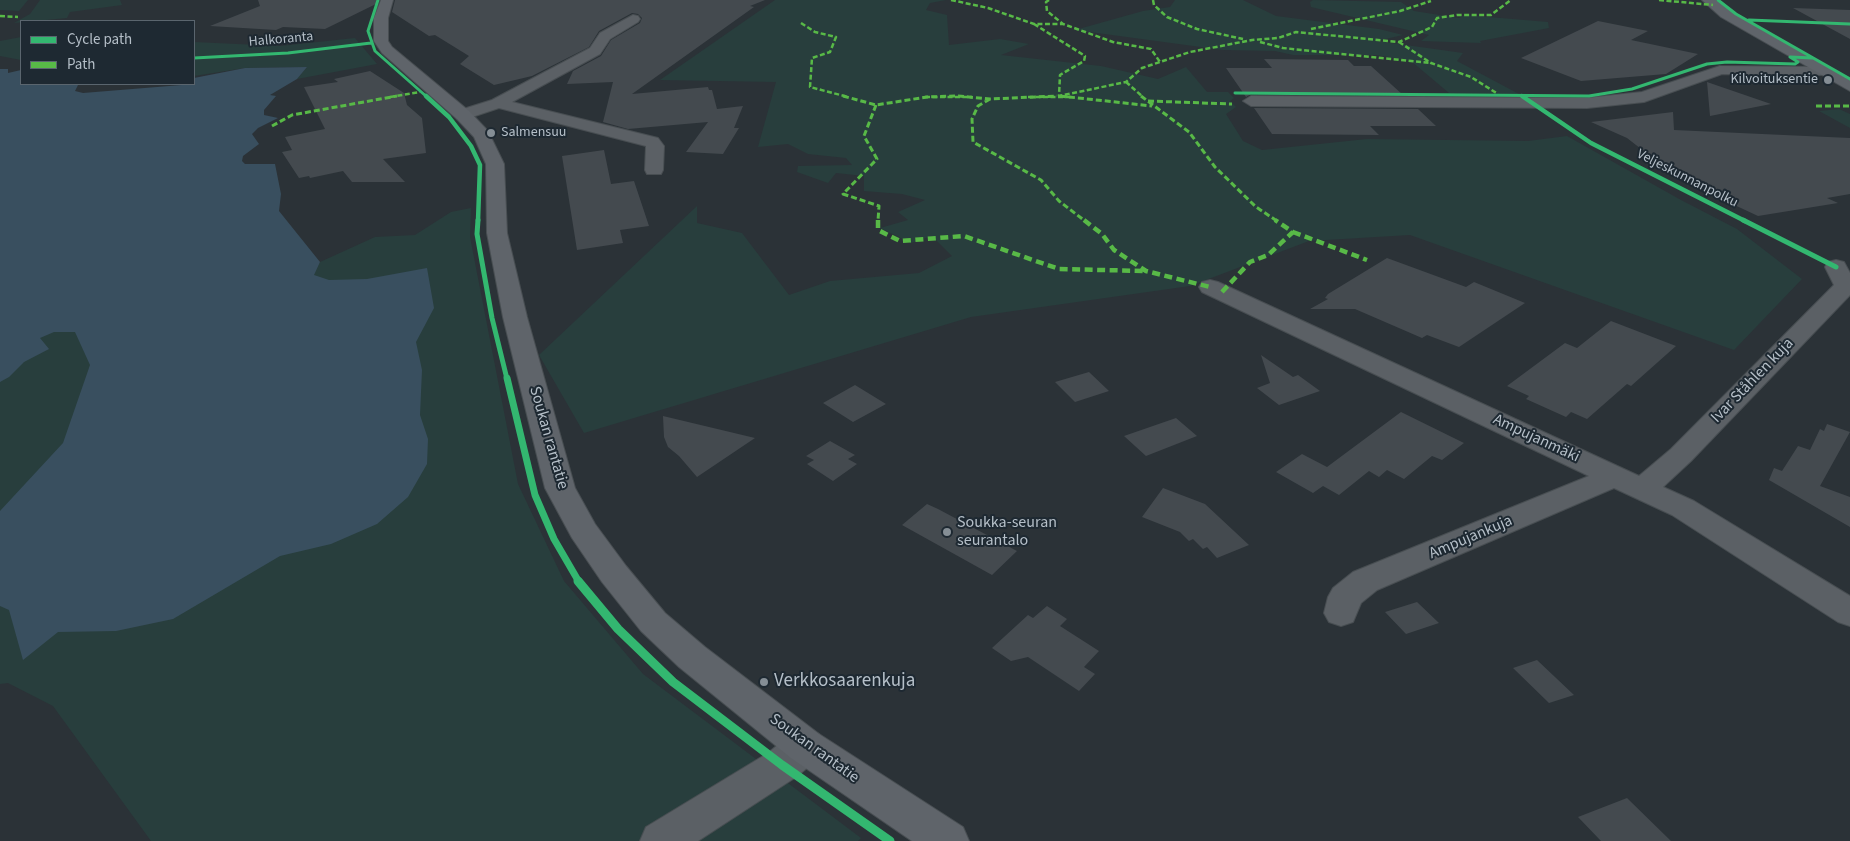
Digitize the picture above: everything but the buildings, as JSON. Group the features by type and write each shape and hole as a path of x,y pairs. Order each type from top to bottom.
{"street":[{"name":"Soukan rantatie","path":"387,0 381,18 381,41 388,50 463,115 482,135 495,164 497,233 515,317 560,488 583,530 614,574 653,622 692,657 805,746 948,841"},
{"path":"1708,0 1726,14 1850,86"},
{"path":"463,115 498,102 595,51 606,36 633,19"},
{"path":"1252,101 1587,103 1644,97 1720,70 1823,71"},
{"path":"498,102 652,142 654,170"},
{"name":"Ivar Ståhlen kuja","path":"1629,483 1681,455 1846,286 1836,268"},
{"name":"Ampujanmäki","path":"1210,287 1629,483 1709,524 1850,613"},
{"name":"Ampujankuja","path":"1341,613 1346,597 1365,581 1629,483"},
{"path":"661,841 782,765 805,746"}],"green space":[{"path":"0,0 28,0 19,11 0,10"},
{"path":"40,0 120,0 122,5 70,12 67,18 20,20 20,22 14,23 30,14"},
{"path":"775,0 946,0 930,3 926,10 947,15 949,45 1000,39 1029,44 1001,55 1101,66 1158,79 1186,67 1207,92 1228,92 1234,98 1230,101 1236,107 1226,114 1243,141 1262,150 1367,139 1528,141 1567,136 1737,229 1802,279 1734,350 1410,235 1309,241 1190,286 971,317 584,433 539,355 697,206 697,223 742,233 789,295 830,281 919,273 952,256 932,236 911,243 880,228 908,220 898,212 925,200 902,194 864,191 864,176 836,173 828,183 797,172 798,166 852,165 846,158 808,154 788,144 758,147 776,82 660,80"},
{"path":"1175,0 1243,0 1276,16 1379,29 1403,35 1377,41 1463,53 1457,61 1519,94 1449,93 1411,61 1376,55 1293,55 1275,51 1223,50 1075,30 1143,11 1170,7"},
{"path":"1313,0 1401,2 1414,11 1459,18 1465,15 1548,22 1549,28 1480,41 1481,43 1421,41 1429,35 1311,7 1310,2"},
{"path":"20,37 20,60 0,56 0,41"},
{"path":"355,38 377,64 297,79 307,67 245,68 195,76 195,42 280,46"},
{"path":"1839,109 1850,114 1850,128 1819,111"},
{"path":"471,208 470,237 518,484 564,581 643,674 861,838 858,841 151,841 53,706 8,683 0,684 0,324 313,275 320,262 375,237 415,235 451,212"}],"water":[{"path":"307,67 297,79 270,95 276,96 264,110 264,115 278,118 258,128 252,134 259,144 243,156 242,161 245,164 275,164 281,194 279,211 320,262 314,275 329,280 367,279 427,268 434,308 416,342 422,370 420,415 428,439 427,464 408,497 377,524 331,544 280,556 173,619 116,631 58,632 23,660 9,610 0,606 0,511 63,443 90,365 75,332 54,332 40,338 49,349 24,362 9,377 0,382 0,69 8,69 8,73 20,70 20,85 78,85 75,91 83,93 195,85 195,78 245,68"}],"marked path":[{"path":"951,0 988,8 1034,24 1063,24 1113,42 1151,49 1160,62"},
{"path":"1049,0 1046,2 1047,11 1063,24"},
{"path":"1153,0 1154,5 1167,17 1197,29 1243,39"},
{"path":"1034,24 1085,56 1084,61 1060,75 1059,96 1126,82 1142,68 1190,52 1252,40 1278,38 1285,34 1296,32 1399,42 1432,27 1437,18 1457,15 1491,15 1511,0"},
{"path":"1659,0 1713,5"},
{"path":"1311,29 1400,11 1431,1"},
{"path":"0,16 18,17"},
{"path":"801,23 815,32 836,37 830,52 812,58 810,87 876,105 927,97 957,96 990,99 1059,96 1152,106"},
{"path":"1260,42 1283,48 1431,63"},
{"path":"1399,42 1431,63 1471,77 1498,94"},
{"path":"1126,82 1152,106 1189,132 1215,167 1256,207 1293,232 1268,255 1250,262 1222,292"},
{"path":"272,126 292,115 420,92"},
{"path":"990,99 978,106 972,119 973,142 982,149 1041,180 1059,201 1102,234 1114,250 1146,271 1210,287"},
{"path":"1148,101 1232,104"},
{"path":"876,105 864,136 877,159 843,194 879,206 878,230 900,241 964,236 1059,269 1146,271"},
{"path":"1816,106 1850,106"},
{"path":"1293,232 1367,260"}],"cycle path":[{"path":"378,0 368,31 375,51 449,117 471,146 480,165 477,234 492,318 535,495 554,539 583,589 618,629 673,682 782,765 890,841"},
{"path":"1718,0 1736,14 1850,79"},
{"path":"1749,20 1850,24"},
{"name":"Halkoranta","path":"195,58 288,53 371,43"},
{"path":"1235,93 1589,96 1632,89 1690,68 1707,64 1727,62 1795,64 1798,62 1790,57 1813,58"},
{"name":"Veljeskunnanpolku","path":"1522,96 1591,143 1836,267"}],"place":[{"name":"Kilvoituksentie","path":"1828,80"},
{"name":"Salmensuu","path":"491,133"},
{"name":"Soukka-seuran seurantalo","path":"947,532"},
{"name":"Verkkosaarenkuja","path":"764,682"}]}
